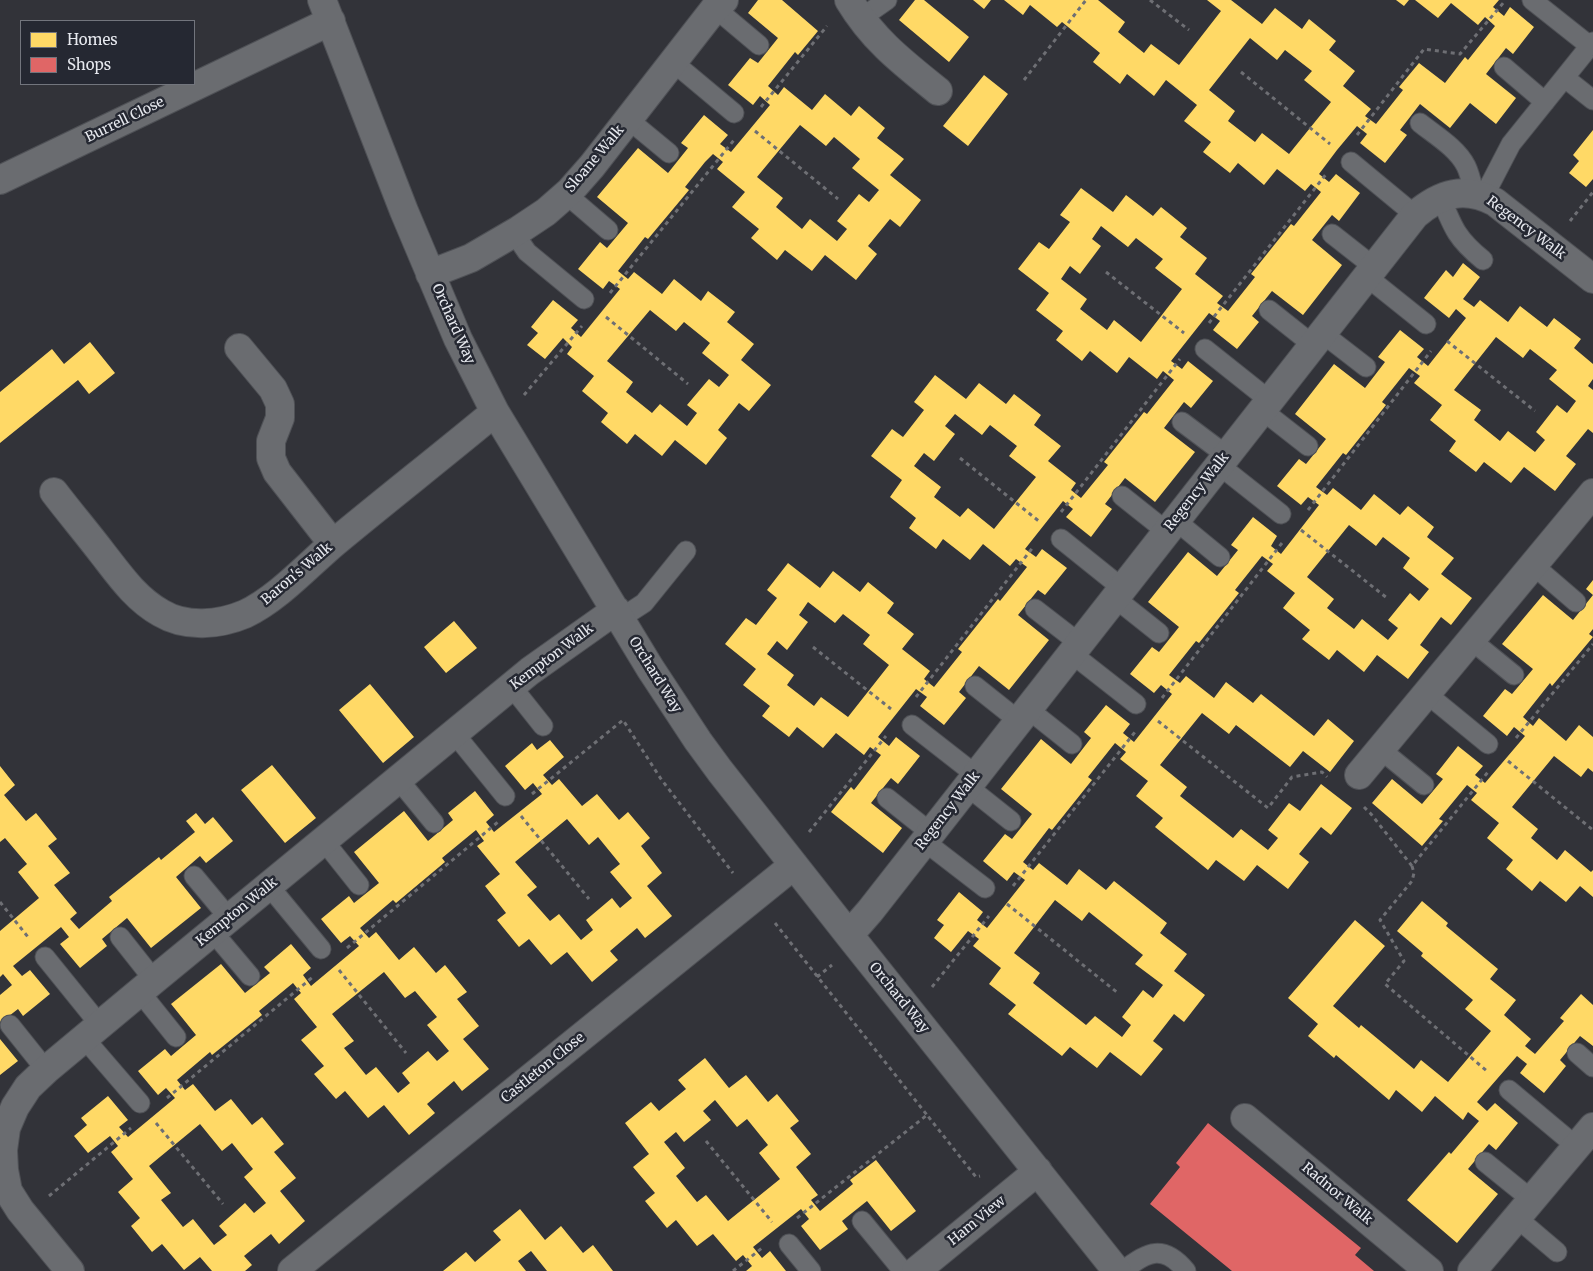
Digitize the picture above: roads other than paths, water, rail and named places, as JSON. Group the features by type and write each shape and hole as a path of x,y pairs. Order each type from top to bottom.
{"street":[{"name":"Sloane Walk","path":"430,274 472,258 546,212 566,194 592,166 719,4"},
{"path":"854,8 880,41 898,59 938,91"},
{"name":"Burrell Close","path":"195,78 326,10"},
{"name":"Orchard Way","path":"326,10 430,274 458,339 496,412 650,668 698,741 794,866 1117,1271"},
{"name":"Burrell Close","path":"0,180 182,85"},
{"name":"Regency Walk","path":"848,935 928,837 1415,215 1427,205 1440,198 1456,193 1479,195 1495,202 1593,279"},
{"path":"239,348 273,389 280,404 280,418 271,441 271,458 277,472 333,544"},
{"name":"Baron's Walk","path":"54,492 130,588 145,603 162,614 182,622 201,624 244,614 268,600 333,544 496,412"},
{"path":"1352,783 1532,565 1589,508"},
{"name":"Kempton Walk","path":"70,1271 24,1216 8,1191 4,1170 3,1128 28,1088 46,1070 454,733 565,646 618,614"},
{"name":"Castleton Close","path":"292,1271 794,866"},
{"name":"Radnor Walk","path":"1245,1118 1430,1271"},
{"path":"1472,1271 1585,1137"},
{"name":"Ham View","path":"916,1271 1038,1171"}],"lane":[{"path":"854,8 887,0"},
{"path":"1479,195 1510,144 1592,44 1532,0"},
{"path":"719,4 759,45"},
{"path":"673,62 734,113"},
{"path":"1504,67 1545,102"},
{"path":"1565,78 1593,100"},
{"path":"629,120 669,153"},
{"path":"1420,123 1463,160 1479,195"},
{"path":"1351,162 1415,215"},
{"path":"566,194 608,230"},
{"path":"1440,198 1459,237 1467,247 1483,260"},
{"path":"514,233 527,252 584,299"},
{"path":"1332,234 1426,324"},
{"path":"1269,310 1366,367"},
{"path":"1205,350 1308,446"},
{"path":"1182,422 1281,514"},
{"path":"1122,496 1220,557"},
{"path":"1060,539 1159,633"},
{"path":"618,614 644,603 686,551"},
{"path":"1532,565 1576,602"},
{"path":"1035,609 1136,704"},
{"path":"1471,640 1514,675"},
{"path":"975,686 1072,744"},
{"path":"512,687 543,726"},
{"path":"1427,694 1488,744"},
{"path":"912,725 1012,820"},
{"path":"454,733 504,796"},
{"path":"1380,749 1424,785"},
{"path":"398,779 434,823"},
{"path":"888,798 985,888"},
{"path":"324,841 360,885"},
{"path":"194,876 250,976"},
{"path":"270,886 321,949"},
{"path":"120,937 176,1037"},
{"path":"45,957 92,1032 140,1103"},
{"path":"10,1025 46,1070"},
{"path":"1576,1053 1593,1067"},
{"path":"1508,1090 1585,1137"},
{"path":"1485,1162 1525,1209 1557,1252"},
{"path":"862,1221 903,1271"},
{"path":"789,1244 811,1271"},
{"path":"1124,1271 1136,1260 1152,1253 1165,1254 1178,1261 1186,1271"}]}
